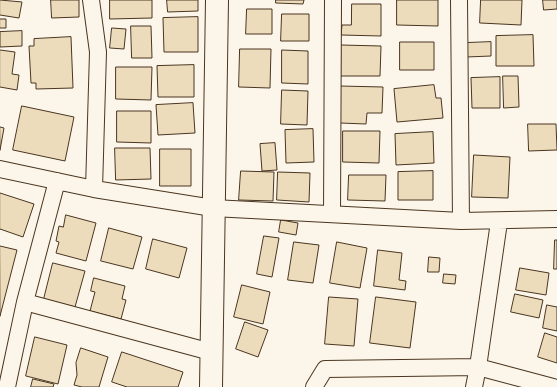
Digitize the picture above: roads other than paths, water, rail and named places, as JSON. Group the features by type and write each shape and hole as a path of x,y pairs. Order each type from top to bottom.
{"street":[{"path":"90,0 98,52 94,189"},
{"path":"217,0 224,387"},
{"path":"211,387 211,352 220,208 228,0"},
{"path":"332,214 333,0"},
{"path":"459,0 461,222"},
{"path":"0,168 94,189 220,208 461,222 500,222 557,219"},
{"path":"7,387 25,302 57,181"},
{"path":"474,387 500,222"},
{"path":"25,302 211,352"},
{"path":"314,387 325,369 478,367 553,387"}]}
